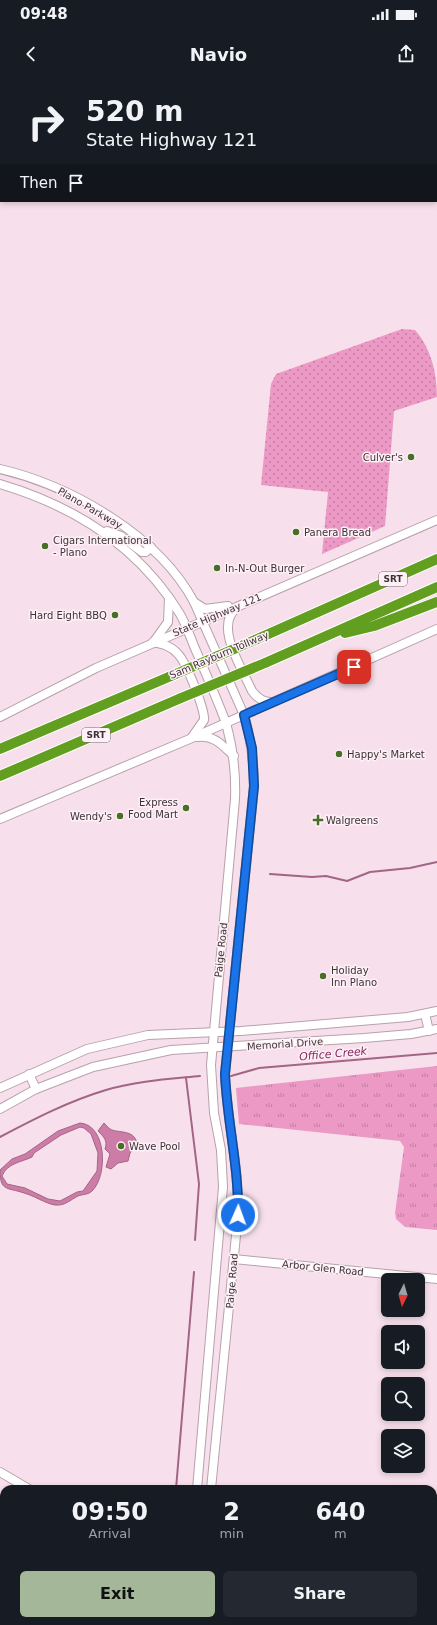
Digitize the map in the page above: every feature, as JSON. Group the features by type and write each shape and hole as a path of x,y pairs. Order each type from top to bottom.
{"highway":[{"name":"Sam Rayburn Tollway","path":"0,749 255,640 437,559"},
{"name":"SRT","path":"0,776 323,638 437,587"},
{"path":"323,638 374,626 437,602"},
{"path":"0,743 48,728"}],"main road":[{"name":"Plano Parkway","path":"0,469 34,479 68,493 99,511 151,547 179,579 194,602 244,715"},
{"name":"Plano Parkway","path":"0,484 60,506 98,528 133,556 169,598 186,628 226,723"},
{"name":"State Highway 121","path":"0,717 96,668 153,642 437,520"},
{"path":"98,528 121,536 142,552 146,552 151,547"},
{"path":"169,598 168,622 153,642 167,646 179,655 202,706 204,720 192,738"},
{"path":"194,602 205,609 244,603"},
{"path":"244,603 231,612 227,622 227,634 252,692 258,698 267,702 275,702"},
{"path":"0,819 275,702 437,629"},
{"name":"Paige Road","path":"211,1485 234,1259 238,1188 225,1074 242,893 254,786 252,748 244,715"},
{"name":"Paige Road","path":"197,1485 223,1187 221,1150 212,1095 212,1048 236,777 234,756 226,723"},
{"path":"192,738 204,737 216,740 234,756"},
{"path":"227,892 242,893"},
{"name":"Memorial Drive","path":"0,1088 87,1049 148,1035 229,1031 401,1017 437,1011"},
{"path":"425,1014 433,1030"},
{"name":"Memorial Drive","path":"0,1109 36,1089 93,1067 171,1050 228,1048 433,1030"},
{"path":"29,1074 36,1089"},
{"name":"Arbor Glen Road","path":"234,1259 437,1279"},
{"path":"0,1472 20,1485"}],"green space":[{"path":"402,329 415,330 421,337 432,361 436,379 437,397 394,411 385,526 322,554 328,492 261,485 271,384 276,374"},
{"path":"437,1066 437,1230 405,1227 396,1219 395,1213 404,1147 400,1141 239,1124 236,1088"}],"shaded area":[{"path":"80,1123 89,1126 96,1132 100,1141 102,1163 101,1174 92,1191 78,1196 65,1204 55,1205 28,1194 6,1188 1,1182 0,1170 12,1159 25,1154 58,1131","holes":["80,1127 84,1128 91,1134 98,1153 97,1171 83,1191 77,1192 60,1201 48,1199 25,1188 7,1184 2,1176 7,1168 32,1157 34,1153 61,1135"]},
{"name":"Wave Pool","path":"104,1123 112,1130 131,1134 136,1140 137,1145 130,1153 128,1161 118,1163 111,1169 106,1167 110,1154 105,1149 105,1139 98,1131"}],"waterway":[{"path":"270,874 312,877 326,876 347,881 370,872 410,868 437,862"},
{"name":"Office Creek","path":"231,1076 259,1068 437,1053"},
{"path":"0,1137 39,1117 92,1094 141,1082 200,1076"},
{"path":"186,1078 199,1184 195,1240"},
{"path":"176,1485 194,1272"}],"place":[{"name":"Culver's","path":"411,457"},
{"name":"Panera Bread","path":"296,532"},
{"name":"Cigars International - Plano","path":"45,546"},
{"name":"In-N-Out Burger","path":"217,568"},
{"name":"Hard Eight BBQ","path":"115,615"},
{"name":"Happy's Market","path":"339,754"},
{"name":"Express Food Mart","path":"186,808"},
{"name":"Wendy's","path":"120,816"},
{"name":"Walgreens","path":"318,820"},
{"name":"Holiday Inn Plano","path":"323,976"},
{"name":"Wave Pool","path":"121,1146"}],"route":[{"path":"238,1215 237,1171 227,1100 225,1074 244,868 254,786 252,748 244,715 354,667"}]}
